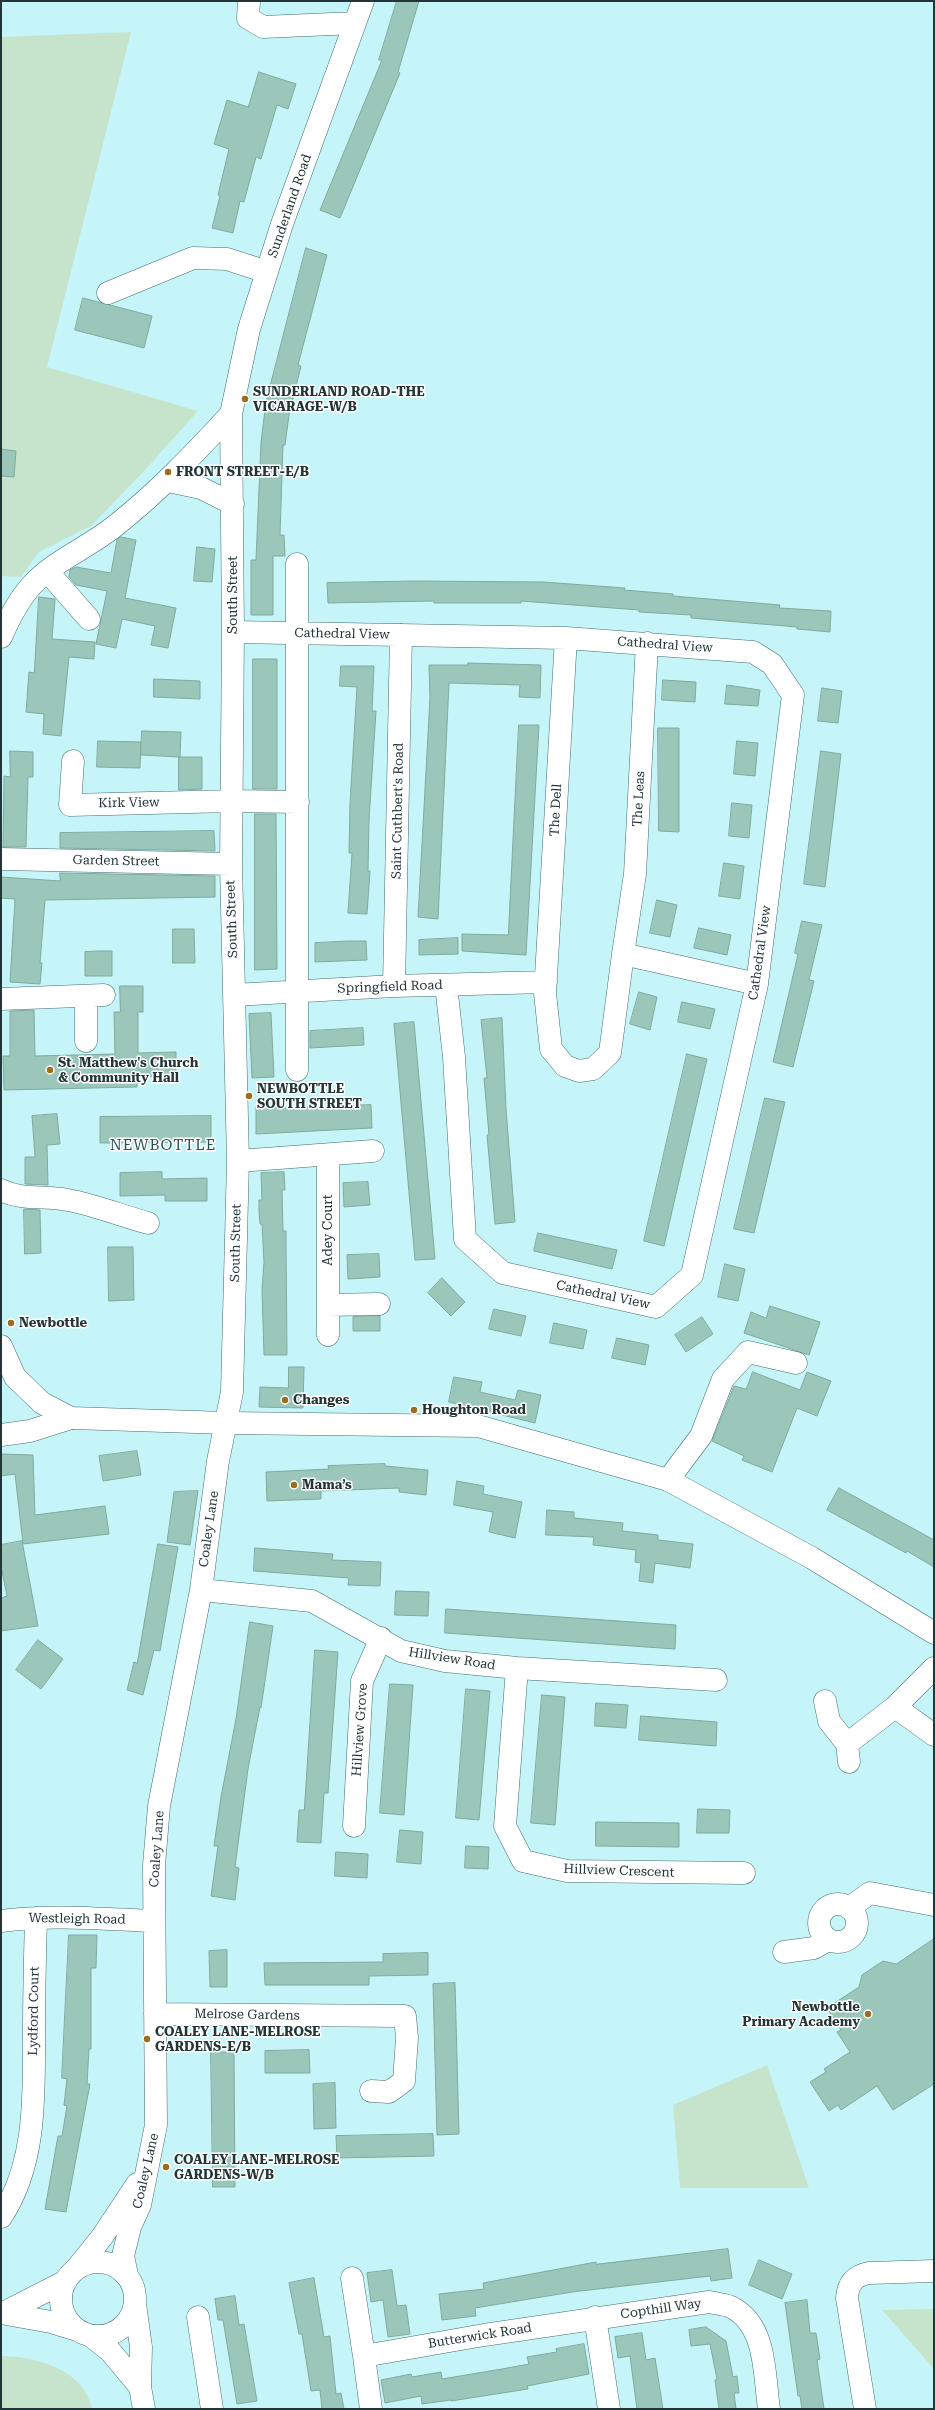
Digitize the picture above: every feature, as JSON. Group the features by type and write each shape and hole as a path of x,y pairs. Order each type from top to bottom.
{"street":[{"path":"249,1 248,18 263,27 355,23"},
{"name":"Sunderland Road","path":"231,414 249,330 282,224 363,1"},
{"path":"108,293 193,258 227,259 267,272"},
{"path":"1,637 7,607 47,571 114,527 168,481 231,414"},
{"name":"South Street","path":"226,1423 232,1392 238,1161 230,864 233,632 231,414"},
{"path":"168,481 201,488 233,504"},
{"path":"297,564 297,1070"},
{"path":"47,571 88,619"},
{"name":"Cathedral View","path":"233,632 566,638 753,652 772,664 793,695 757,984 692,1275 656,1307 503,1273 465,1239 454,1057 446,985"},
{"name":"Saint Cuthbert's Road","path":"394,986 401,635"},
{"name":"The Dell","path":"566,638 546,982 551,1049 565,1066 579,1071 593,1069 610,1054 623,954"},
{"name":"The Leas","path":"623,954 635,874 647,644"},
{"name":"Kirk View","path":"73,761 70,805 231,801"},
{"path":"231,801 298,802"},
{"name":"Garden Street","path":"1,859 230,864"},
{"path":"623,954 757,984"},
{"name":"Springfield Road","path":"234,994 394,986 546,982"},
{"path":"1,999 95,996 86,1041"},
{"path":"238,1161 373,1152"},
{"name":"Adey Court","path":"328,1154 328,1335"},
{"path":"1,1190 10,1195 32,1198 67,1199 148,1223"},
{"path":"328,1305 379,1304"},
{"path":"1,1346 15,1377 42,1404 72,1418"},
{"path":"668,1480 700,1436 723,1379 748,1352 796,1363"},
{"path":"1,1435 30,1431 72,1418 226,1423 478,1426 668,1480 812,1558 934,1633"},
{"name":"Coaley Lane","path":"127,2275 123,2256 130,2227 140,2204 156,2125 154,1865 159,1806 201,1590 218,1461 226,1423"},
{"name":"Hillview Road","path":"201,1590 312,1601 381,1638 401,1652 445,1661 517,1668 716,1680"},
{"name":"Hillview Grove","path":"354,1826 362,1681 381,1638"},
{"name":"Hillview Crescent","path":"517,1668 505,1826 523,1861 567,1871 744,1873"},
{"path":"825,1701 829,1721 848,1753 934,1668"},
{"path":"895,1707 934,1735"},
{"path":"784,1952 814,1948 828,1940 842,1942 854,1934 856,1920 849,1908 870,1893 934,1905"},
{"name":"Westleigh Road","path":"1,1921 36,1918 154,1921"},
{"name":"Lydford Court","path":"1,2217 16,2187 26,2157 33,2105 36,1918"},
{"name":"Melrose Gardens","path":"155,2014 405,2016 407,2038 404,2081 389,2092 371,2091"},
{"path":"140,2387 110,2351 84,2333 64,2315 61,2300 72,2274 115,2219 150,2160"},
{"path":"2,2312 90,2263 106,2263 119,2268 127,2275 135,2296 141,2347 140,2387 144,2409"},
{"path":"865,2409 847,2298 850,2284 860,2275 869,2273 934,2271"},
{"path":"352,2278 371,2409"},
{"name":"Copthill Way","path":"595,2317 709,2302 733,2307 751,2322 758,2335 769,2409"},
{"path":"2,2312 51,2322 84,2333 108,2335 121,2329 130,2318 135,2304"},
{"path":"198,2317 212,2409"},
{"path":"595,2317 609,2409"},
{"name":"Butterwick Road","path":"364,2356 595,2317"}],"green space":[{"path":"131,32 47,367 198,411 145,470 91,526 39,552 21,577 1,576 1,37"},
{"path":"767,2065 809,2188 680,2188 673,2105"},
{"path":"934,2309 934,2369 882,2310"},
{"path":"1,2356 43,2362 57,2368 80,2384 88,2396 92,2409 1,2409"}],"building":[{"path":"397,1 419,1 398,72 400,73 340,218 320,210 382,60 379,60"},
{"path":"259,72 296,84 288,109 277,105 261,159 256,157 244,202 240,201 233,233 212,228 229,149 214,144 227,100 248,107"},
{"path":"306,248 327,255 298,365 301,366 289,415 285,445 283,445 280,535 284,535 285,556 273,556 273,615 251,615 251,560 256,560 261,442 266,402"},
{"path":"83,298 152,316 144,348 75,330"},
{"path":"1,449 16,451 14,477 1,476"},
{"path":"121,537 136,540 125,598 176,608 168,648 151,645 155,626 122,619 116,648 96,644 107,591 76,585 69,577 70,570 76,567 111,573 117,540"},
{"path":"197,547 215,549 212,582 194,581"},
{"path":"415,581 543,582 625,588 624,590 673,594 673,596 780,605 779,608 831,611 830,632 797,629 797,627 691,618 691,615 639,612 639,610 521,601 521,603 434,603 434,601 328,603 327,583"},
{"path":"39,597 55,599 52,639 95,642 94,659 69,657 61,736 43,734 44,714 26,712 29,672 34,673"},
{"path":"253,659 277,659 277,789 253,789"},
{"path":"468,663 541,665 540,698 519,697 520,685 449,683 438,919 418,917 430,698 429,665 468,665"},
{"path":"341,666 374,666 372,711 376,711 369,820 368,871 370,871 367,914 348,913 352,853 349,853 350,804 357,687 340,686"},
{"path":"154,679 200,681 200,699 154,697"},
{"path":"663,680 696,682 695,702 662,700"},
{"path":"727,685 760,690 758,706 725,704"},
{"path":"822,688 842,691 838,723 818,721"},
{"path":"519,725 539,725 526,955 462,951 462,934 508,935"},
{"path":"658,728 679,728 679,832 659,831"},
{"path":"142,731 181,732 180,757 141,755"},
{"path":"98,741 141,742 140,768 97,767"},
{"path":"737,741 758,743 755,776 734,774"},
{"path":"10,751 33,752 33,777 28,777 26,847 3,847 4,776 10,777"},
{"path":"821,751 841,754 825,887 804,884"},
{"path":"179,757 202,757 202,789 179,790"},
{"path":"732,803 752,805 749,838 729,836"},
{"path":"255,814 276,814 277,969 255,970"},
{"path":"214,831 215,851 60,848 60,833"},
{"path":"724,863 744,866 740,899 719,896"},
{"path":"60,873 215,876 215,897 45,900 40,963 42,963 40,984 10,982 15,899 1,898 1,877 60,881"},
{"path":"657,900 677,905 670,937 650,933"},
{"path":"802,921 822,925 809,980 814,981 793,1067 773,1062 798,954 795,953"},
{"path":"699,928 731,935 727,955 694,948"},
{"path":"173,929 194,929 195,963 173,963"},
{"path":"458,938 458,954 419,955 419,940"},
{"path":"366,941 367,960 315,962 315,943"},
{"path":"112,951 112,976 85,976 85,952"},
{"path":"120,986 143,986 143,1012 138,1012 138,1053 176,1052 176,1075 137,1077 137,1087 4,1090 3,1056 10,1056 10,1011 34,1010 35,1056 115,1054 114,1012 120,1012"},
{"path":"639,992 657,997 650,1030 630,1024"},
{"path":"682,1002 715,1009 710,1029 678,1022"},
{"path":"271,1013 274,1077 252,1078 249,1014"},
{"path":"502,1018 506,1109 515,1222 495,1224 487,1135 489,1135 484,1078 487,1078 481,1020"},
{"path":"414,1022 435,1259 415,1260 394,1024"},
{"path":"363,1028 364,1045 310,1048 310,1031"},
{"path":"687,1054 707,1059 664,1246 644,1241"},
{"path":"765,1098 785,1102 754,1233 734,1229"},
{"path":"371,1105 372,1128 256,1134 256,1107 279,1106 279,1108"},
{"path":"57,1114 60,1144 47,1145 48,1185 25,1184 25,1157 35,1157 32,1116"},
{"path":"211,1116 211,1142 100,1143 100,1117"},
{"path":"162,1172 162,1179 207,1178 207,1201 165,1201 165,1195 120,1196 120,1173"},
{"path":"284,1172 285,1190 282,1190 283,1231 286,1231 287,1355 264,1355 262,1290 264,1262 262,1224 260,1224 259,1212 259,1200 262,1200 261,1173"},
{"path":"368,1182 370,1205 344,1207 343,1183"},
{"path":"24,1209 40,1210 41,1253 25,1254"},
{"path":"538,1233 617,1250 612,1269 534,1251"},
{"path":"108,1247 133,1247 134,1300 109,1301"},
{"path":"379,1254 380,1277 348,1279 347,1255"},
{"path":"725,1264 745,1269 738,1301 718,1297"},
{"path":"442,1278 465,1302 451,1316 428,1293"},
{"path":"770,1306 820,1322 809,1355 744,1333 751,1312 766,1318"},
{"path":"494,1309 526,1316 521,1336 489,1329"},
{"path":"380,1316 380,1331 353,1331 353,1317"},
{"path":"702,1317 713,1334 686,1352 675,1335"},
{"path":"554,1323 587,1330 583,1349 550,1343"},
{"path":"617,1338 649,1345 645,1365 612,1358"},
{"path":"289,1367 304,1367 303,1408 259,1407 260,1387 288,1388"},
{"path":"753,1372 800,1390 807,1372 831,1381 817,1416 797,1408 772,1472 742,1460 744,1456 712,1441 734,1386 746,1389"},
{"path":"454,1377 482,1382 480,1392 515,1400 518,1390 541,1395 535,1423 449,1402"},
{"path":"137,1451 141,1475 103,1481 99,1456"},
{"path":"1,1454 33,1455 35,1515 105,1506 109,1534 23,1544 15,1474 1,1476"},
{"path":"385,1464 385,1466 428,1470 426,1495 399,1492 399,1488 321,1491 321,1499 267,1501 266,1472 329,1469 328,1466"},
{"path":"457,1481 484,1486 483,1494 522,1502 515,1538 489,1532 493,1512 454,1505"},
{"path":"839,1488 934,1540 934,1567 907,1551 906,1553 827,1510"},
{"path":"198,1491 190,1545 167,1542 174,1492"},
{"path":"547,1510 574,1512 574,1518 623,1523 622,1531 658,1535 658,1540 693,1544 690,1568 655,1563 653,1583 639,1581 641,1563 635,1562 636,1550 593,1545 594,1537 546,1535"},
{"path":"22,1541 38,1626 1,1631 1,1598 7,1596 1,1566 1,1545"},
{"path":"158,1544 178,1547 160,1651 154,1650 143,1695 127,1690 134,1662 137,1663"},
{"path":"255,1548 333,1554 332,1560 381,1562 380,1586 348,1585 349,1578 254,1571"},
{"path":"396,1591 429,1592 428,1616 395,1615"},
{"path":"446,1609 676,1625 675,1649 445,1633"},
{"path":"250,1622 273,1626 261,1708 260,1707 248,1769 235,1867 239,1868 235,1900 211,1896 218,1846 214,1846 221,1797 236,1719"},
{"path":"38,1640 63,1659 41,1689 16,1670"},
{"path":"315,1650 338,1652 328,1793 324,1793 321,1843 297,1842 299,1810 304,1810"},
{"path":"390,1684 413,1685 404,1815 380,1813"},
{"path":"466,1689 490,1691 479,1820 456,1818"},
{"path":"542,1695 565,1697 555,1825 531,1823"},
{"path":"596,1703 628,1705 626,1728 595,1726"},
{"path":"641,1716 717,1722 716,1746 639,1740"},
{"path":"698,1809 730,1810 729,1833 697,1833"},
{"path":"596,1822 679,1823 679,1847 596,1846"},
{"path":"400,1830 423,1832 421,1864 397,1862"},
{"path":"466,1846 489,1847 488,1869 465,1868"},
{"path":"336,1852 368,1854 367,1878 335,1876"},
{"path":"69,1935 97,1935 96,1968 91,1968 91,2049 89,2049 87,2084 90,2084 66,2212 45,2209 58,2136 62,2136 67,2106 64,2105 67,2079 62,2078"},
{"path":"934,1939 934,2084 893,2110 877,2086 841,2110 838,2105 829,2111 810,2082 826,2072 824,2069 850,2052 837,2032 841,2030 827,2008 859,1987 862,1975 883,1961 896,1964"},
{"path":"227,1950 227,1987 210,1987 209,1951"},
{"path":"428,1953 428,1975 369,1976 369,1985 265,1985 264,1963 383,1962 383,1954"},
{"path":"455,1983 459,2134 437,2135 433,1984"},
{"path":"309,2050 310,2073 265,2073 265,2051"},
{"path":"211,2052 234,2052 235,2187 213,2187"},
{"path":"335,2083 336,2128 314,2129 313,2084"},
{"path":"433,2134 434,2156 337,2158 336,2136"},
{"path":"728,2249 732,2278 711,2281 710,2276 572,2292 475,2308 476,2316 442,2320 439,2294 484,2289 483,2283 596,2262 596,2264"},
{"path":"759,2260 792,2274 782,2299 749,2285"},
{"path":"392,2270 397,2306 406,2305 410,2334 388,2337 383,2300 371,2302 367,2273"},
{"path":"314,2278 324,2337 330,2336 336,2394 341,2393 344,2409 322,2409 320,2390 311,2391 302,2334 299,2334 289,2283"},
{"path":"235,2296 239,2325 244,2324 257,2401 237,2404 223,2320 218,2320 215,2299"},
{"path":"807,2300 810,2333 816,2333 820,2359 817,2360 824,2409 802,2409 800,2396 798,2396 785,2303"},
{"path":"706,2327 726,2341 733,2377 737,2376 739,2393 734,2393 736,2409 719,2409 715,2380 717,2379 710,2344 691,2346 689,2330"},
{"path":"642,2333 646,2360 655,2358 663,2409 637,2409 630,2356 618,2358 615,2337"},
{"path":"584,2344 589,2374 527,2386 528,2389 451,2401 422,2404 421,2396 385,2403 381,2380 411,2374 412,2377 441,2372 442,2379 502,2369 529,2364 527,2357 557,2352 556,2349"}],"place":[{"name":"SUNDERLAND ROAD-THE VICARAGE-W/B","path":"245,399"},
{"name":"FRONT STREET-E/B","path":"168,472"},
{"name":"St. Matthew's Church & Community Hall","path":"50,1070"},
{"name":"NEWBOTTLE SOUTH STREET","path":"249,1096"},
{"name":"Newbottle","path":"11,1323"},
{"name":"Changes","path":"285,1400"},
{"name":"Houghton Road","path":"414,1410"},
{"name":"Mama’s","path":"294,1485"},
{"name":"Newbottle Primary Academy","path":"868,2014"},
{"name":"COALEY LANE-MELROSE GARDENS-E/B","path":"147,2039"},
{"name":"COALEY LANE-MELROSE GARDENS-W/B","path":"166,2167"}],"district":[{"name":"NEWBOTTLE","path":"163,1146"}]}
